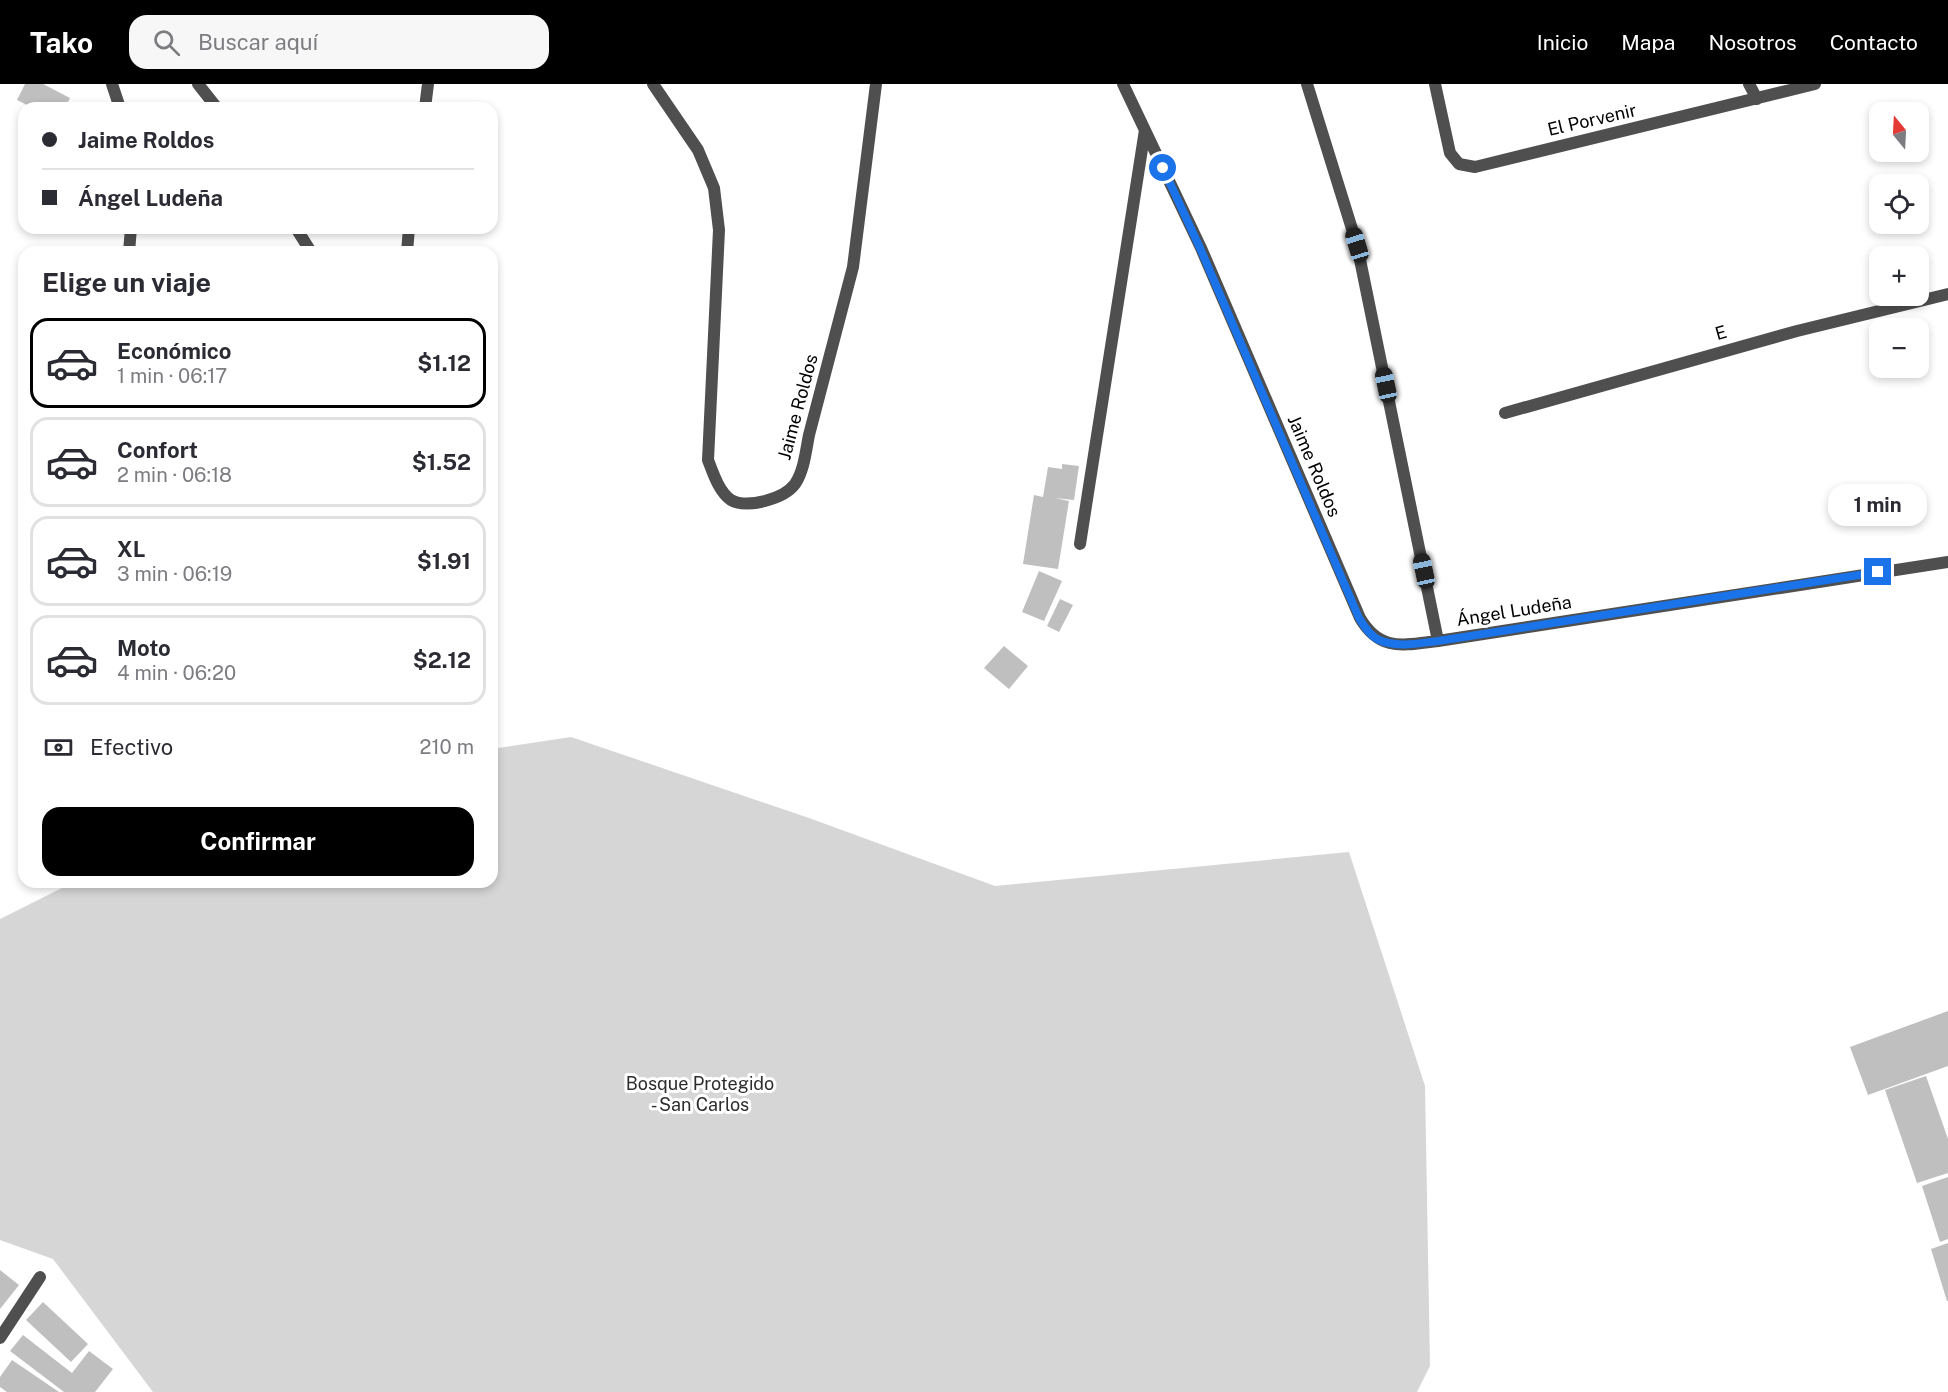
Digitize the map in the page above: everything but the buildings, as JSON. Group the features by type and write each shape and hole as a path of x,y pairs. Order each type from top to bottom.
{"street":[{"path":"112,84 118,102"},
{"path":"198,84 212,102"},
{"path":"426,102 428,84"},
{"name":"Jaime Roldos","path":"653,84 698,150 714,188 719,230 708,460 719,486 731,500 750,503 772,500 785,493 795,484 805,458 853,267 876,84"},
{"name":"Jaime Roldos","path":"1123,84 1205,259 1359,618 1368,632 1378,640 1404,645 1438,641"},
{"name":"Ángel Ludeña","path":"1307,84 1357,245 1438,641 1948,561"},
{"name":"El Porvenir","path":"1435,84 1450,153 1459,164 1475,167 1815,84"},
{"path":"1749,84 1756,99"},
{"path":"1080,543 1145,128"},
{"name":"E","path":"1505,413 1797,331 1948,294"},
{"path":"0,1338 40,1277"}],"green space":[{"name":"Bosque Protegido - San Carlos","path":"571,737 809,818 995,886 1349,852 1425,1086 1430,1366 1417,1392 153,1392 53,1259 0,1240 0,919 62,888 498,888 498,748"}],"route":[{"path":"1163,168 1200,248 1359,618 1368,632 1378,640 1404,645 1438,641 1878,572"}]}
